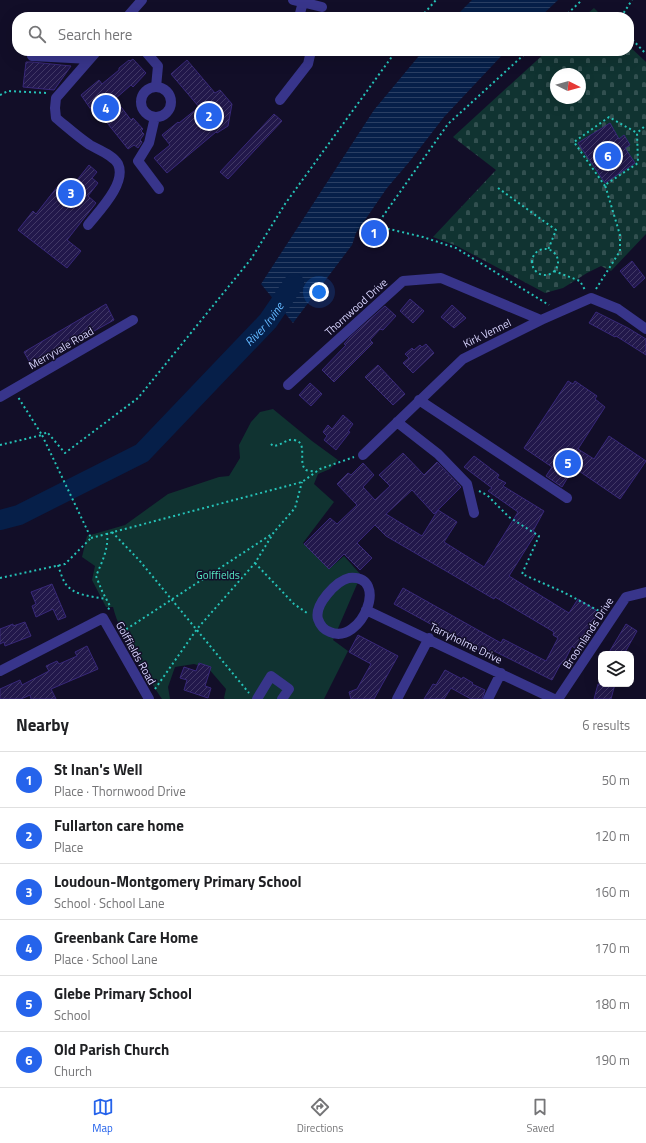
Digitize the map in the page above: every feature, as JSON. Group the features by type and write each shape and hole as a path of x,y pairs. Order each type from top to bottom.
{"street":[{"path":"131,12 142,0"},
{"path":"293,0 323,3"},
{"path":"301,12 304,2"},
{"path":"32,56 90,59"},
{"path":"88,225 115,191 120,173 118,164 113,158 90,144 56,118 55,108 56,98 93,56"},
{"path":"149,56 158,66 156,87"},
{"path":"280,100 308,64 310,56"},
{"path":"156,87 165,91 170,100 170,105 165,114 156,117 147,114 141,107 142,97 147,90 156,87"},
{"path":"156,117 149,143 138,161 158,189"},
{"name":"Thornwood Drive","path":"288,385 403,281 441,278 541,320"},
{"path":"591,298 618,309 646,329"},
{"name":"Kirk Vennel","path":"363,455 463,359 541,320 591,298"},
{"name":"Merryvale Road","path":"0,397 133,320"},
{"path":"420,400 567,498"},
{"path":"397,422 438,454 467,484 474,514"},
{"path":"349,578 361,579 368,586 370,591 370,600 366,610 356,626 346,633 340,634 330,632 322,626 317,614 318,606 325,598 341,581 349,578"},
{"name":"Broomlands Drive","path":"558,699 626,597 646,592"},
{"name":"Tarryholme Drive","path":"366,610 429,638 554,699"},
{"path":"0,671 103,618"},
{"name":"Golffields Road","path":"103,618 149,699"},
{"path":"397,699 429,638"},
{"path":"488,699 501,673"},
{"path":"259,697 271,676 289,689 282,699"}],"path":[{"path":"425,12 436,0"},
{"path":"569,12 582,0"},
{"path":"624,12 632,0"},
{"path":"634,41 646,54"},
{"path":"0,445 42,435 47,432 65,453 138,398 251,259 285,204 392,56"},
{"path":"523,56 448,124 376,226 423,237 456,248 559,312"},
{"path":"0,95 8,91 59,94"},
{"path":"554,271 580,281 591,298 620,251 620,235 606,187 574,142 609,117 637,133"},
{"path":"637,133 646,125"},
{"path":"606,187 605,185 638,163 637,133"},
{"path":"498,188 556,230 548,250"},
{"path":"544,249 548,250 555,255 557,259 557,268 551,274 539,274 533,268 532,260 536,253 544,249"},
{"path":"13,390 46,441 91,538"},
{"path":"271,444 273,446 277,446 292,439 296,440 299,442 303,450 302,461 305,468 316,472"},
{"path":"0,578 64,564 91,538 302,482 320,469 363,455"},
{"path":"149,699 197,628 255,563 274,532 295,508 302,482"},
{"path":"467,484 487,495 509,517 539,536 522,574 563,592 611,618"},
{"path":"112,532 139,560 171,599 259,697"},
{"path":"114,637 274,532"},
{"path":"103,618 110,606 96,576 104,556 108,540 107,533"},
{"path":"255,563 294,604 306,612 317,614"},
{"path":"58,565 64,582 72,591 106,599"}],"green space":[{"path":"594,8 598,12 590,12"},
{"path":"634,51 646,62 646,234 611,271 601,266 563,288 545,293 457,246 433,237 496,170 453,137 542,56 634,56"},
{"name":"Golffields","path":"273,409 338,460 330,469 318,474 314,484 334,502 303,543 329,569 344,556 361,575 333,640 348,651 324,699 225,699 226,689 208,668 194,664 175,667 168,687 170,699 162,699 127,642 116,618 113,607 106,607 92,580 95,566 82,557 87,536 125,525 168,494 219,477 229,476 240,458 239,445 251,422 260,412"}],"water":[{"path":"472,0 558,0 545,12 460,12"},
{"path":"419,56 501,56 444,117 387,188 356,233 352,245 293,323 261,284 374,110"}],"building":[{"path":"133,59 146,73 133,87 131,85 115,99 131,120 133,118 143,129 141,131 144,134 140,140 142,142 138,148 134,145 128,149 100,114 96,117 81,95 99,80 102,84 119,70 119,68 129,60 130,61"},
{"path":"187,60 215,93 220,90 232,104 228,126 217,133 216,132 167,173 154,158 170,145 162,135 199,107 171,74"},
{"path":"26,62 71,66 54,90 23,87"},
{"path":"274,114 282,121 228,179 220,172"},
{"path":"610,123 619,139 624,135 630,145 625,148 635,163 605,183 578,143"},
{"path":"89,165 97,172 92,178 98,183 88,196 96,203 67,240 81,251 67,268 18,230 33,211 36,214 61,182 70,189"},
{"path":"632,261 645,278 634,288 620,271"},
{"path":"410,299 424,311 413,323 400,311"},
{"path":"106,304 114,320 69,345 33,368 24,352"},
{"path":"452,305 466,318 454,328 441,317"},
{"path":"385,306 396,316 383,330 380,329 370,340 373,343 334,382 322,370 346,345 344,344 350,337"},
{"path":"596,312 646,339 646,355 616,336 615,337 589,323"},
{"path":"426,344 434,353 413,373 403,363 409,358 405,354 412,348 414,350 420,345 422,347"},
{"path":"378,365 405,394 393,405 365,377"},
{"path":"568,381 573,384 575,381 597,396 595,399 605,407 578,449 594,459 609,436 646,461 620,499 576,469 573,469 562,487 546,476 552,467 524,448"},
{"path":"310,383 322,394 311,406 299,395"},
{"path":"343,415 353,424 348,431 350,432 336,450 324,440 327,436 323,432 328,425 332,429"},
{"path":"403,453 424,475 437,462 461,487 438,510 457,522 444,542 484,567 518,512 488,491 492,488 464,467 474,456 499,475 497,478 506,483 503,486 544,511 533,531 536,533 509,576 569,613 578,599 599,612 576,649 572,646 563,664 561,663 552,680 492,650 489,656 394,604 403,588 501,643 503,639 546,661 558,638 553,635 554,632 495,597 494,599 386,536 375,525 357,543 372,558 360,570 344,554 329,569 304,544 330,518 337,524 357,505 337,484 348,473 351,475 363,463 374,475 363,487 375,500 390,486 379,475","holes":["412,490 434,514 438,510 422,536 386,514"]},
{"path":"52,584 66,617 58,620 53,609 36,617 32,606 36,604 31,592"},
{"path":"25,622 31,636 5,646 4,642 0,644 0,629 13,624 13,626"},
{"path":"626,624 637,631 626,651 610,651"},
{"path":"358,635 398,656 374,699 351,699 349,692 357,689 371,664 349,652"},
{"path":"87,646 98,669 51,689 56,699 31,699 30,695 21,699 0,699 0,689 20,680 22,685 49,671 46,666 57,661 59,664 77,656 75,652"},
{"path":"199,663 211,667 205,686 211,688 208,698 184,690 187,680 180,678 184,667 196,671"},
{"path":"445,670 462,679 463,677 473,683 472,684 485,690 482,699 471,699 451,688 444,699 424,699 433,684 436,685"},
{"path":"598,684 598,687 614,687 611,699 594,699"}],"waterway":[{"name":"River Irvine","path":"0,520 19,515 142,453 268,321 294,283"}],"place":[{"name":"Greenbank Care Home","path":"106,108"},
{"name":"Fullarton care home","path":"209,116"},
{"name":"Old Parish Church","path":"608,156"},
{"name":"Loudoun-Montgomery Primary School","path":"71,193"},
{"name":"St Inan's Well","path":"374,233"},
{"name":"Glebe Primary School","path":"568,463"}]}
